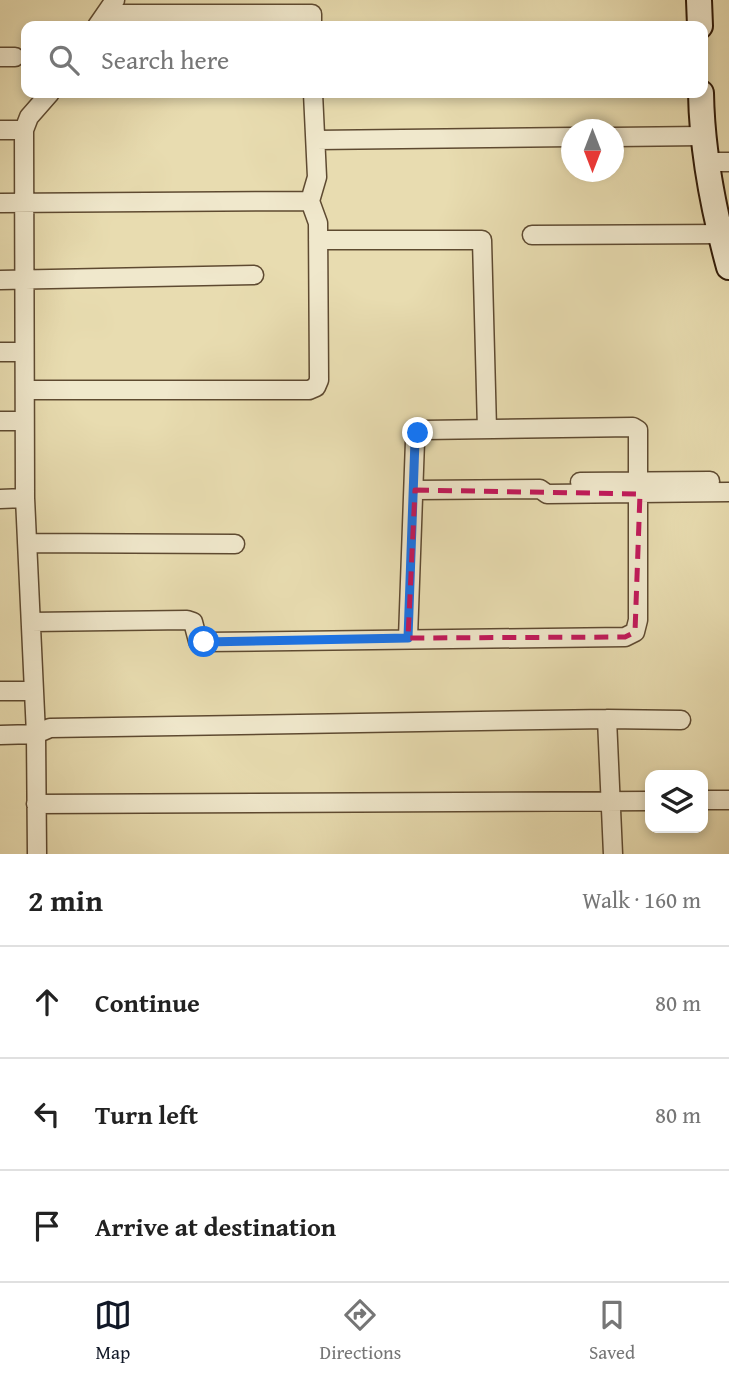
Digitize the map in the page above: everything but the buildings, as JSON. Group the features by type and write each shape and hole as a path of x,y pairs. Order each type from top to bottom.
{"main road":[{"path":"699,0 700,21"},
{"path":"701,98 702,136 718,162 729,267"}],"street":[{"path":"106,13 312,14 312,21"},
{"path":"37,854 36,734 25,498 24,130 29,117 46,98"},
{"path":"25,390 309,390 316,387 319,380 318,223 310,201 317,177 313,98"},
{"path":"0,130 24,130"},
{"path":"624,137 702,136"},
{"path":"316,139 561,137"},
{"path":"0,203 310,201"},
{"path":"531,235 724,234"},
{"path":"318,240 482,240 488,429"},
{"path":"0,280 254,275"},
{"path":"0,352 24,352"},
{"path":"0,421 24,421"},
{"path":"31,622 187,620 193,622 198,641 204,642 625,637 635,632 638,621 638,430 632,427 424,430 418,433 415,440 408,638"},
{"path":"415,490 541,489 547,495 729,480"},
{"path":"640,488 729,492"},
{"path":"0,499 25,498"},
{"path":"27,543 235,544"},
{"path":"0,691 34,691"},
{"path":"607,719 613,854"},
{"path":"0,735 36,734 50,728 681,720"},
{"path":"708,800 729,800"},
{"path":"36,804 645,801"}],"highlighted area":[{"path":"415,490 640,494 635,632 625,637 408,638"}],"route":[{"path":"204,642 408,638 415,440 418,433"}]}
